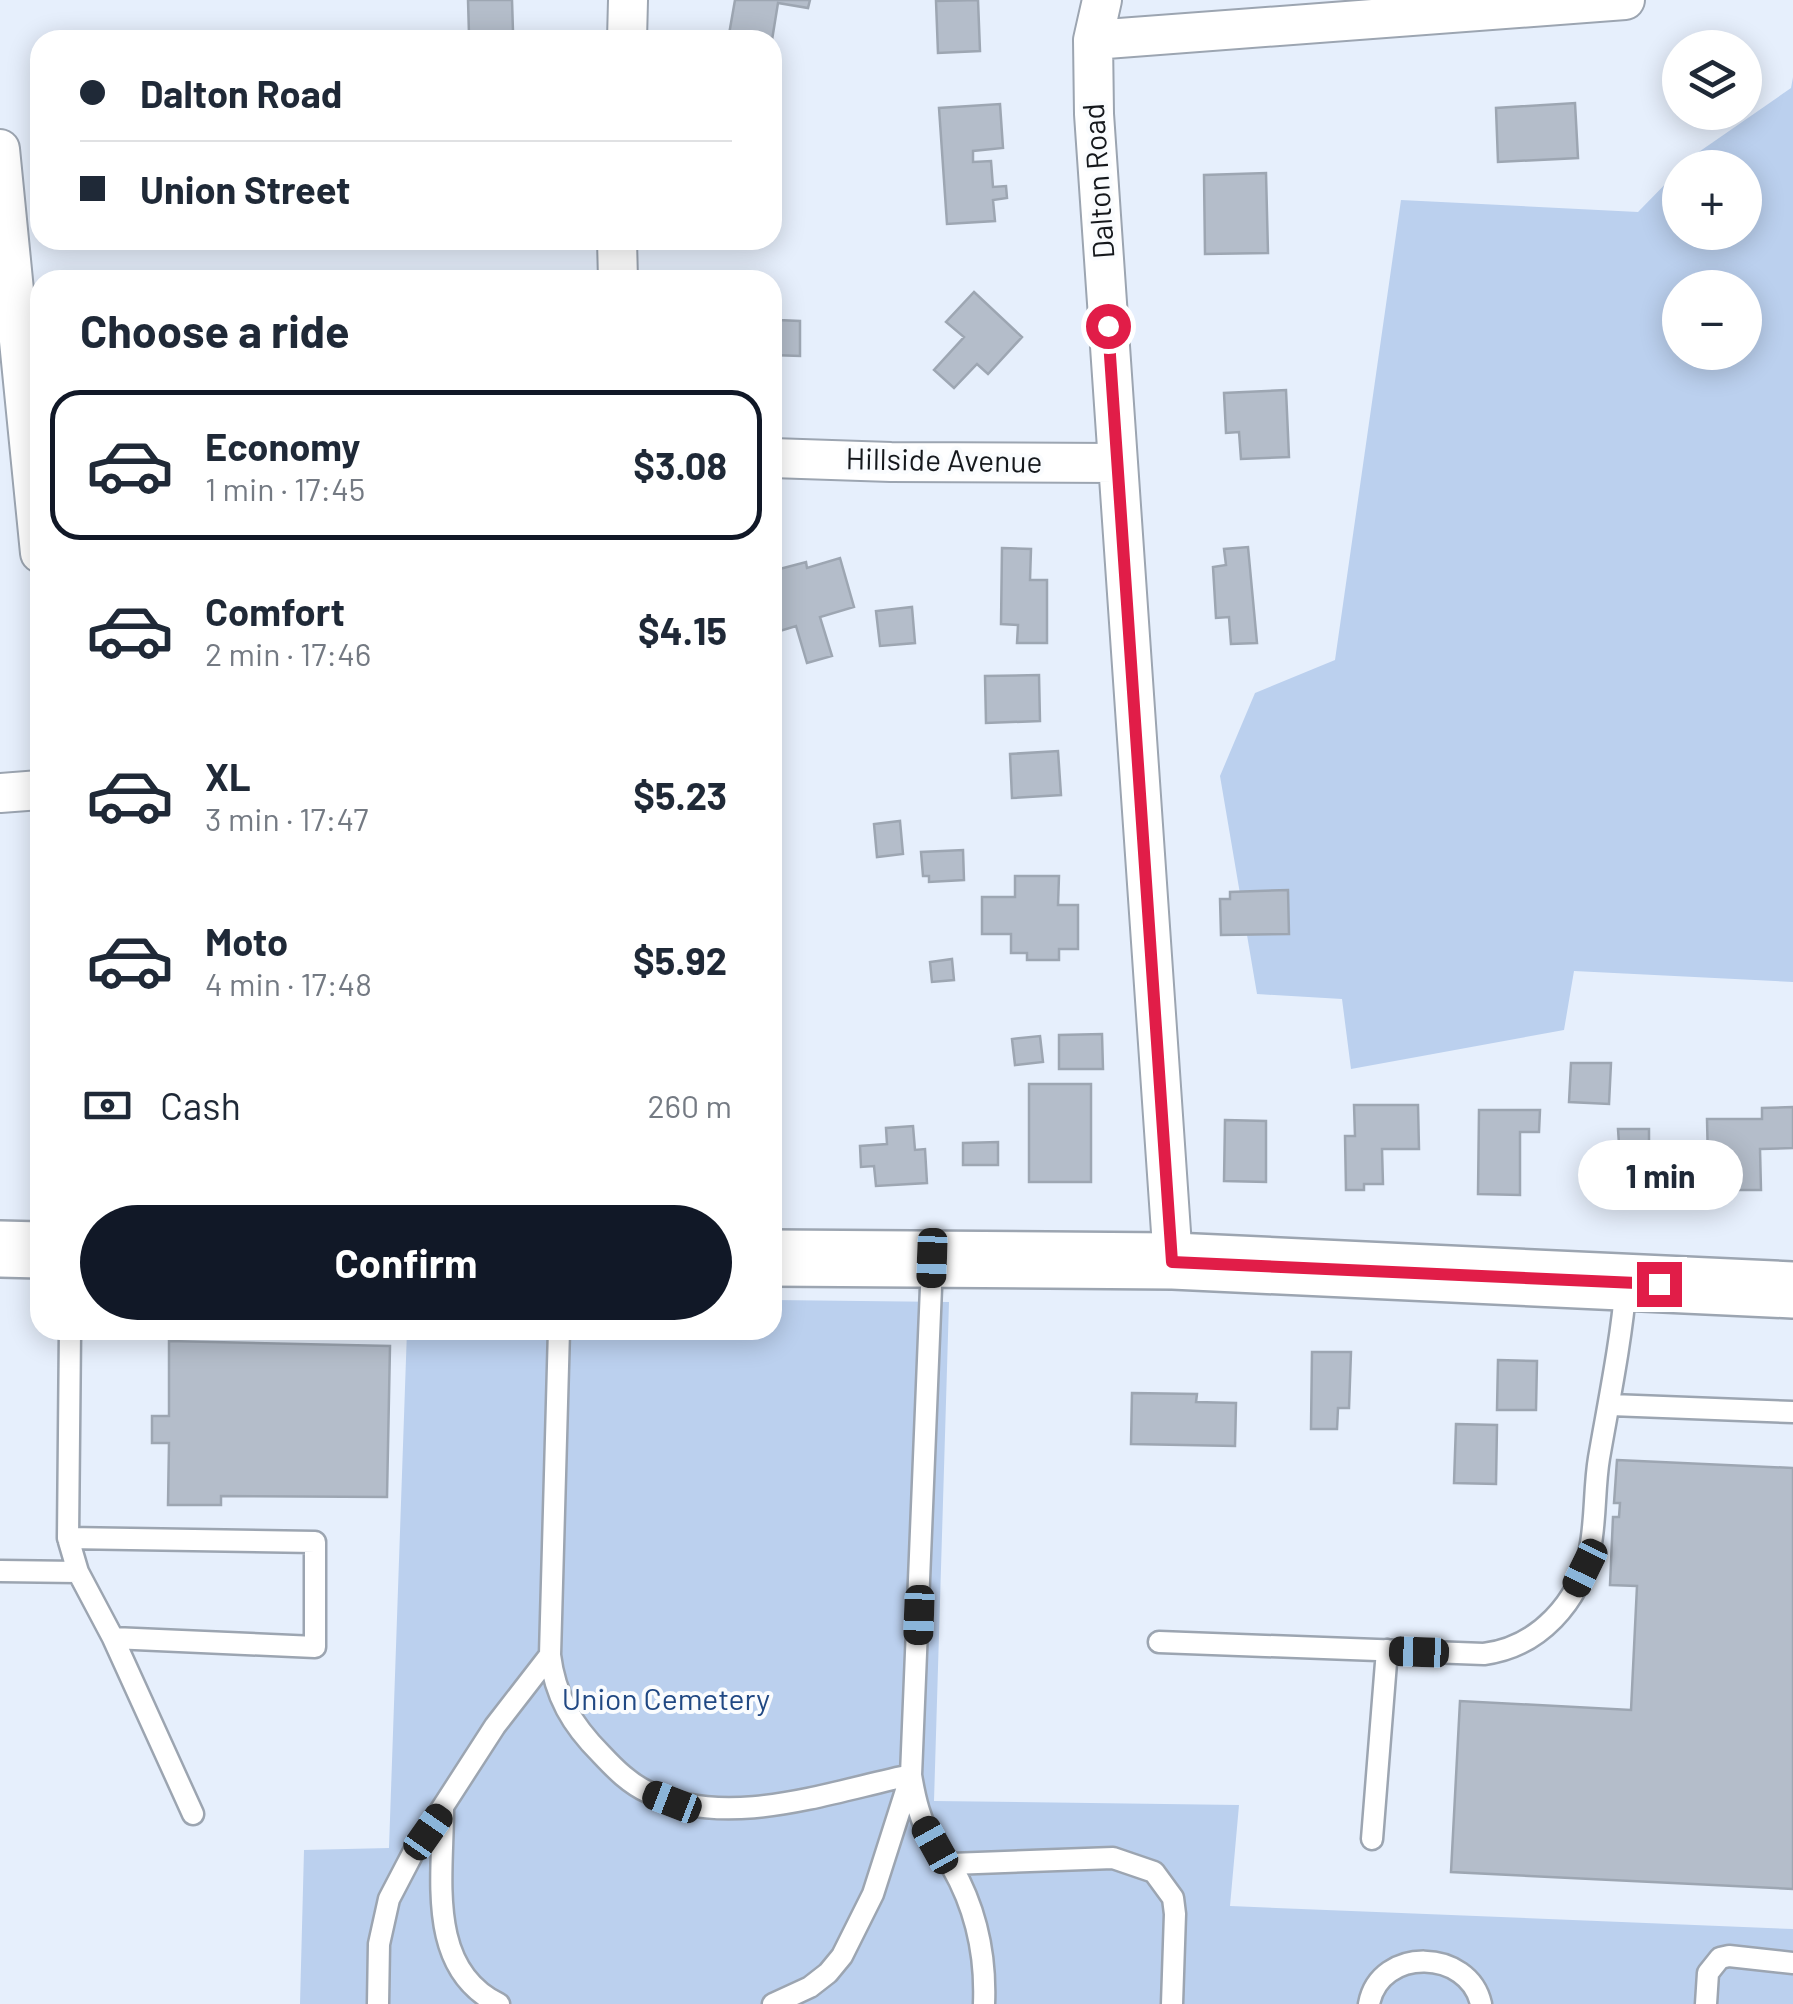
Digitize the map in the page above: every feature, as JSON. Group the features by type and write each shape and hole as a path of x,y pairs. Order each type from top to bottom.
{"main road":[{"path":"0,1248 30,1250"},
{"path":"782,1258 1172,1262 1793,1290"}],"street":[{"path":"627,30 628,0"},
{"name":"Dalton Road","path":"1102,0 1093,40 1094,114 1172,1262"},
{"path":"1093,40 1625,0"},
{"path":"0,150 30,452"},
{"name":"Hillside Avenue","path":"782,458 1116,463"},
{"path":"0,793 30,791"}],"lane":[{"path":"773,2004 810,1987 842,1956 873,1894 911,1775 932,1258"},
{"path":"1158,1642 1484,1654 1504,1652 1522,1644 1555,1619 1585,1568 1626,1282"},
{"path":"70,1340 68,1538 78,1572 193,1814"},
{"path":"559,1340 550,1655 560,1698 592,1745 622,1775 646,1791 672,1802 733,1808 778,1803 911,1775"},
{"path":"1611,1405 1793,1412"},
{"path":"68,1538 315,1542 315,1647 112,1638"},
{"path":"0,1571 78,1572"},
{"path":"1372,1839 1387,1650"},
{"path":"378,2004 379,1944 389,1899 413,1853 495,1726 550,1655"},
{"path":"911,1775 924,1826 951,1864 978,1936 984,2004"},
{"path":"443,1810 443,1912 448,1947 462,1976 474,1990 498,2004"},
{"path":"951,1864 1097,1857 1127,1861 1154,1872 1172,1898 1175,1914 1172,2004"},
{"path":"1706,2004 1708,1973 1720,1958 1793,1963"},
{"path":"1369,2004 1372,1989 1385,1972 1414,1963 1445,1965 1463,1973 1478,1990 1482,2004"}],"green space":[{"path":"1793,77 1793,982 1574,971 1564,1030 1351,1069 1342,999 1257,994 1220,776 1255,693 1335,660 1401,200 1638,212 1662,187 1662,250 1762,250 1762,150 1702,150 1730,130 1762,130 1762,108 1791,88"},
{"name":"Union Cemetery","path":"782,1300 949,1302 934,1801 1239,1805 1230,1906 1793,1929 1793,2004 300,2004 304,1850 389,1848 407,1340 782,1340"}],"building":[{"path":"468,0 512,0 513,30 469,30"},
{"path":"735,0 810,0 808,8 778,3 774,30 730,30"},
{"path":"978,0 980,51 938,53 936,1"},
{"path":"1575,103 1578,158 1498,162 1496,108"},
{"path":"1000,104 1003,148 973,151 973,162 991,161 993,187 1006,186 1007,198 993,200 995,221 947,224 939,108"},
{"path":"1266,173 1268,253 1205,254 1204,175"},
{"path":"974,292 1022,337 988,374 977,364 954,388 934,370 964,337 946,322"},
{"path":"782,320 800,321 800,356 782,355"},
{"path":"1286,390 1289,457 1241,459 1239,432 1226,433 1224,393"},
{"path":"1248,547 1257,643 1231,644 1229,617 1216,618 1213,567 1226,565 1224,549"},
{"path":"1002,548 1031,549 1030,580 1047,580 1047,643 1017,643 1018,625 1001,624"},
{"path":"840,558 854,607 820,617 832,656 807,663 796,626 782,630 782,568 806,562 807,568"},
{"path":"912,607 915,643 880,646 876,611"},
{"path":"1039,675 1040,721 986,723 985,676"},
{"path":"1058,751 1061,795 1012,798 1010,754"},
{"path":"900,821 903,854 877,857 874,824"},
{"path":"963,850 964,880 929,882 929,876 923,876 921,852"},
{"path":"1015,876 1059,876 1058,905 1078,905 1078,949 1059,949 1059,960 1027,960 1027,953 1011,953 1011,934 982,934 982,897 1015,897"},
{"path":"1288,890 1289,934 1221,935 1220,899 1230,899 1230,892"},
{"path":"952,959 954,980 932,982 930,962"},
{"path":"1102,1034 1103,1069 1059,1069 1059,1035"},
{"path":"1040,1036 1043,1062 1015,1065 1012,1039"},
{"path":"1571,1063 1611,1063 1609,1104 1569,1102"},
{"path":"1029,1084 1091,1084 1091,1182 1029,1182"},
{"path":"1354,1105 1418,1105 1419,1149 1382,1149 1383,1184 1364,1184 1364,1190 1346,1190 1345,1136 1355,1136"},
{"path":"1793,1107 1793,1148 1760,1149 1761,1190 1715,1190 1715,1162 1708,1162 1707,1119 1762,1119 1762,1108"},
{"path":"1479,1110 1540,1110 1539,1132 1520,1132 1520,1195 1478,1194"},
{"path":"1225,1120 1266,1121 1266,1182 1224,1181"},
{"path":"913,1126 915,1150 925,1149 927,1183 876,1186 874,1166 861,1167 860,1146 887,1144 886,1128"},
{"path":"1618,1129 1649,1129 1649,1143 1659,1143 1661,1190 1614,1191 1613,1144 1619,1144"},
{"path":"998,1142 998,1165 963,1165 963,1143"},
{"path":"169,1341 390,1346 387,1497 221,1496 221,1505 168,1505 169,1443 152,1443 152,1416 169,1416"},
{"path":"1312,1352 1351,1352 1349,1408 1338,1408 1337,1429 1311,1429"},
{"path":"1498,1360 1537,1361 1536,1410 1497,1410"},
{"path":"1132,1393 1197,1394 1196,1402 1236,1403 1235,1446 1131,1444"},
{"path":"1456,1424 1497,1425 1496,1484 1454,1483"},
{"path":"1617,1460 1793,1468 1793,1889 1451,1872 1460,1701 1631,1710 1637,1586 1610,1585 1613,1517 1619,1517 1620,1503 1614,1503"}],"route":[{"path":"1108,326 1172,1262 1659,1284"}]}
